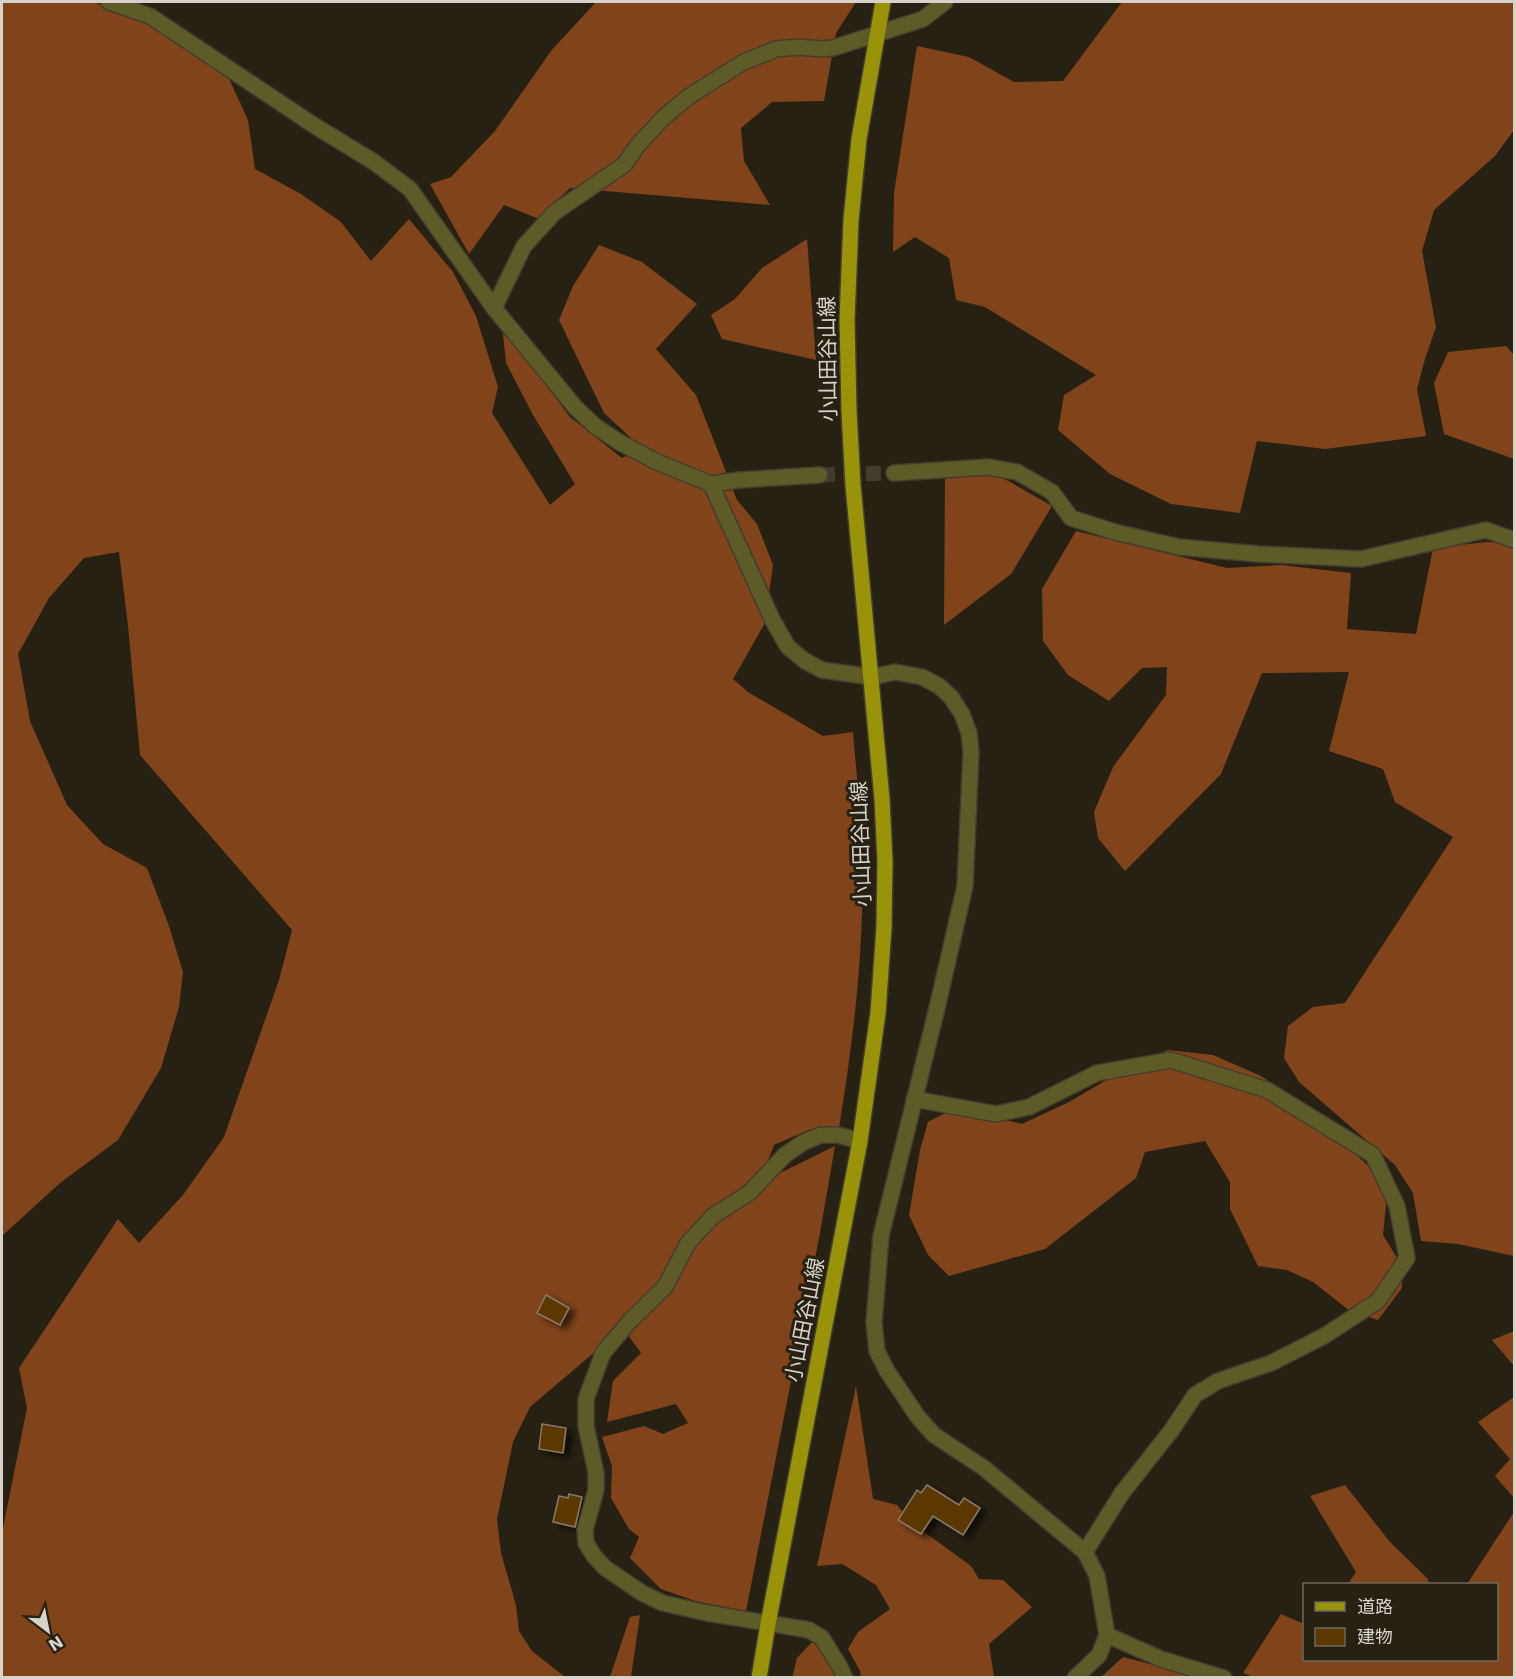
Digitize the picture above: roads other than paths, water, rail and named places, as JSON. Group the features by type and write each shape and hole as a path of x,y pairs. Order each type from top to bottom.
{"main road":[{"name":"小山田谷山線","path":"759,1677 860,1141 878,1013 885,861 872,677 853,485 847,320 850,229 859,139 883,2"}],"street":[{"path":"109,2 150,16 315,126 374,162 410,189 494,308 575,407 595,426 619,442 657,462 711,483 820,475"},
{"path":"494,308 524,246 555,212 624,165 638,145 663,118 688,97 742,63 776,49 798,47 822,50 833,48 923,19 945,2"},
{"path":"894,473 988,467 1017,472 1052,492 1071,518 1115,532 1179,547 1361,559 1486,530 1515,540"},
{"path":"711,483 773,621 788,647 805,661 822,670 872,677 896,672 922,677 939,686 951,697 962,714 969,733 972,752 965,886 881,1236 874,1323 877,1351 887,1371 934,1435 984,1468 1085,1551 1097,1576 1107,1635 1099,1655 1076,1677"},
{"path":"914,1099 996,1113 1029,1107 1097,1073 1171,1060 1267,1090 1373,1155 1396,1206 1407,1258 1378,1300 1324,1336 1295,1352 1218,1382 1195,1395 1171,1431 1122,1493 1085,1551"},
{"path":"845,1677 822,1638 809,1630 663,1603 632,1587 604,1568 586,1543 585,1530 596,1490 596,1473 586,1426 586,1399 603,1353 630,1321 665,1287 688,1243 713,1216 749,1193 785,1155 804,1142 821,1135 838,1135 860,1141"},
{"path":"1107,1635 1161,1659 1224,1677"}],"tunnel":[{"path":"820,475 894,473"}]}
